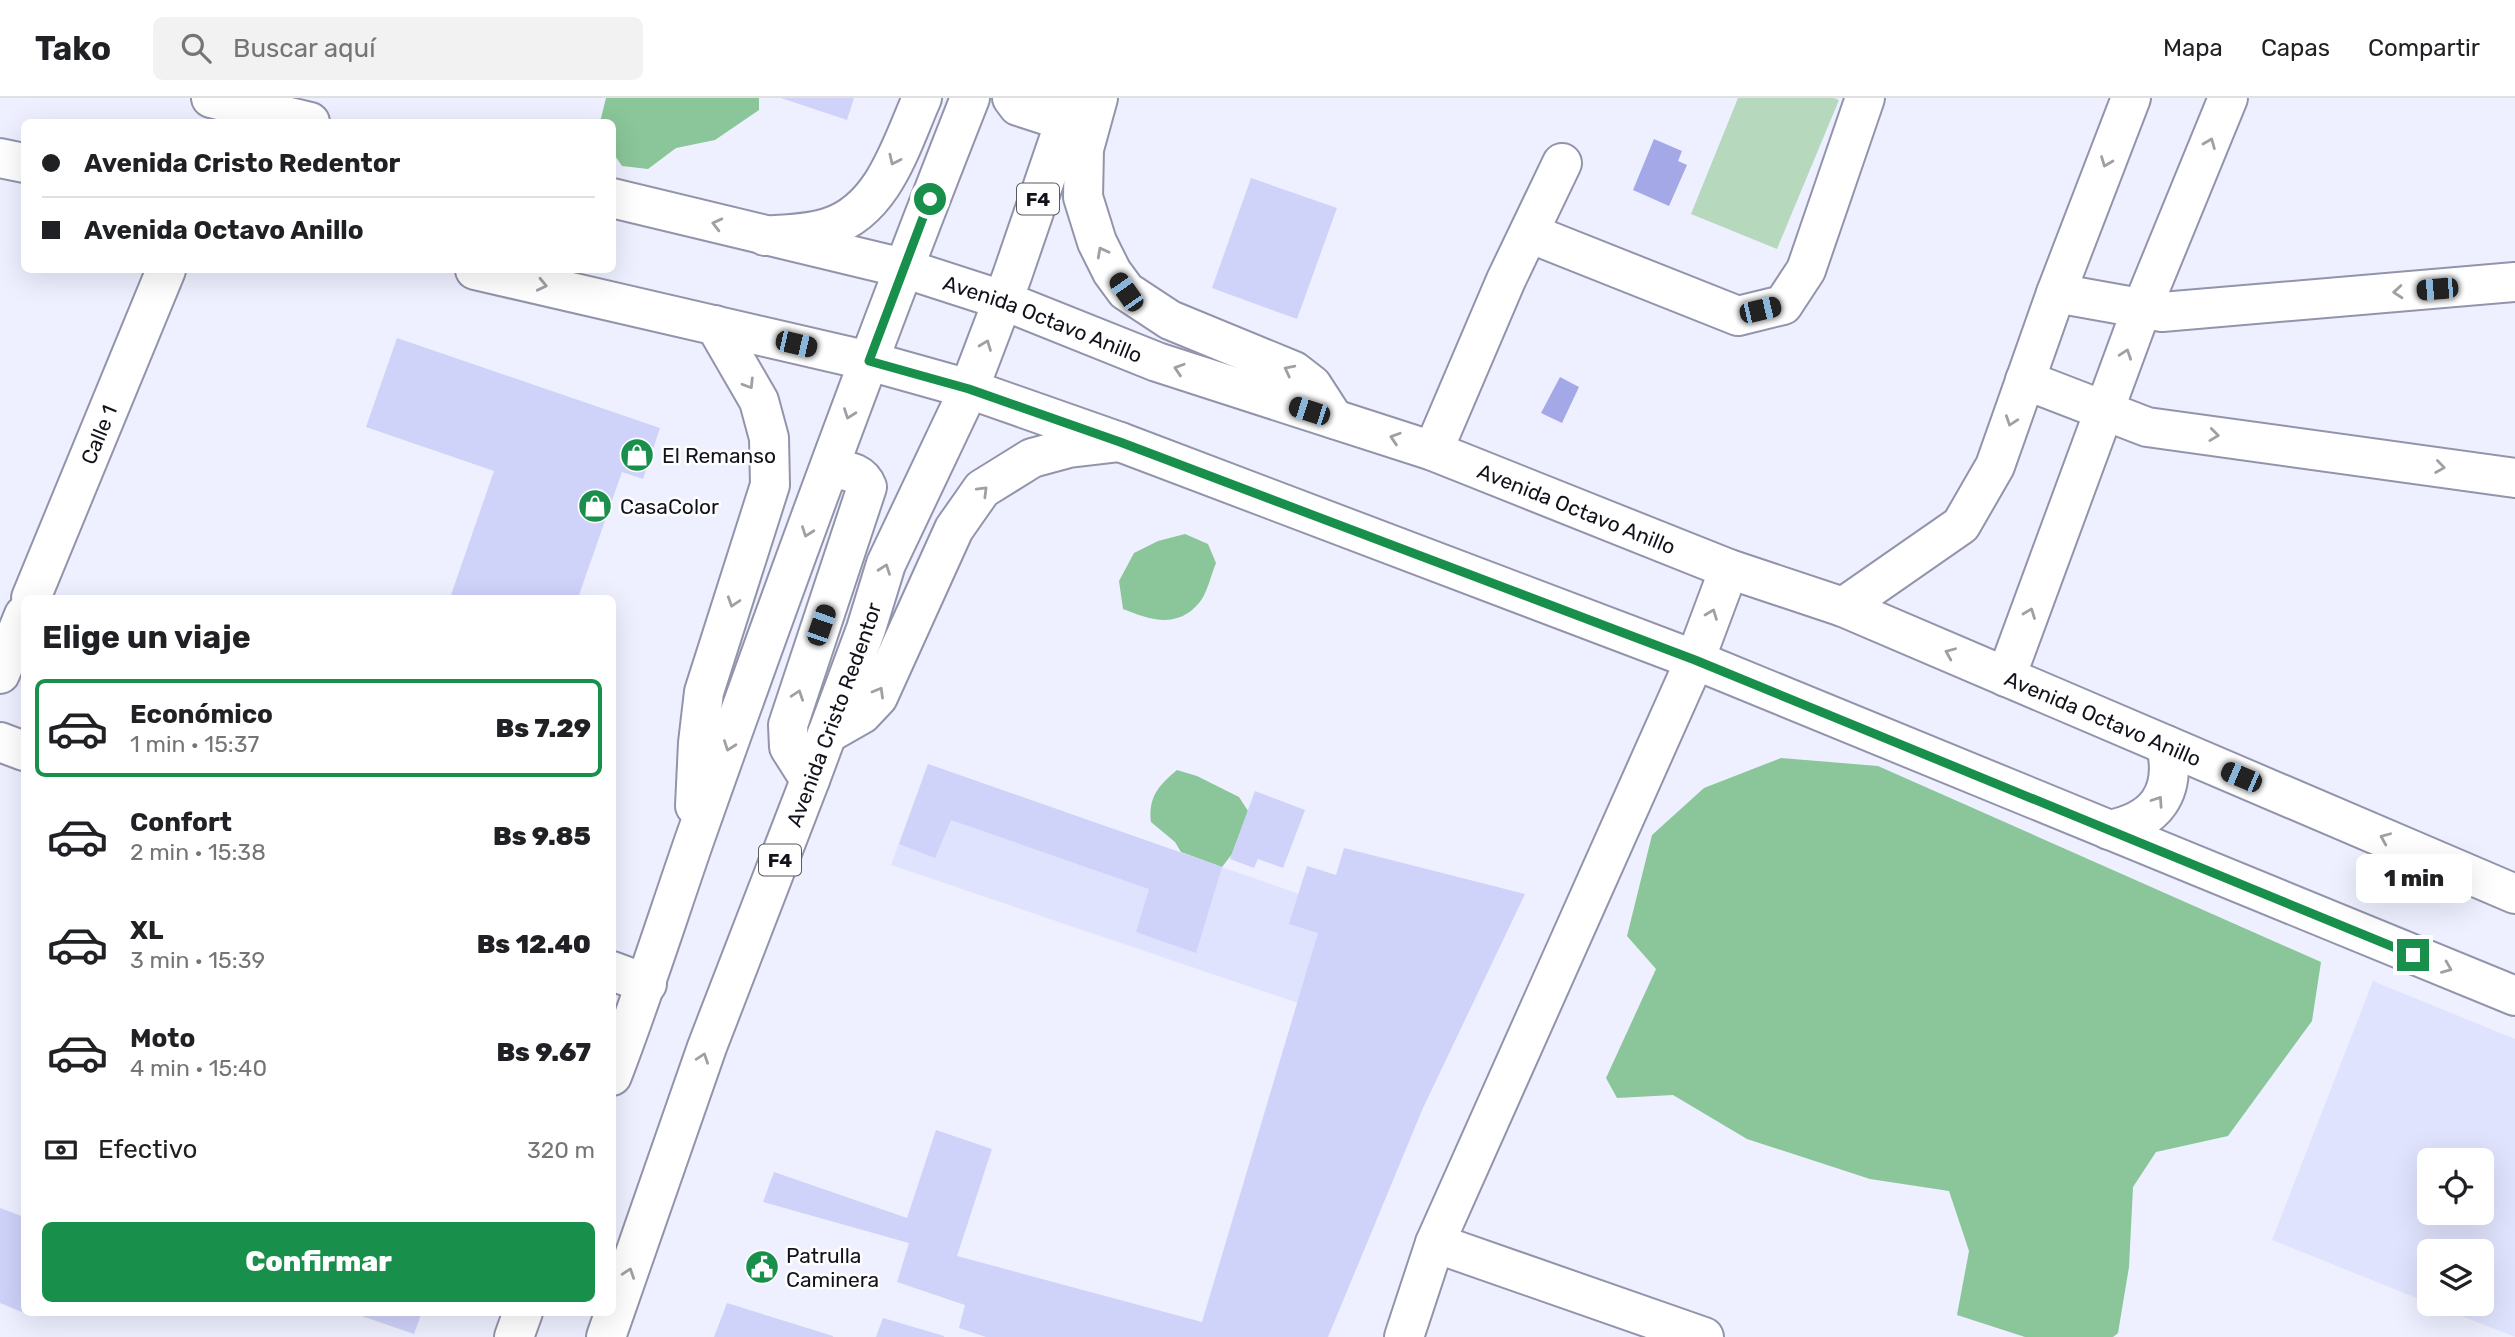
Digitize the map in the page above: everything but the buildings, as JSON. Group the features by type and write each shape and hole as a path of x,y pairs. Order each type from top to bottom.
{"main road":[{"path":"765,236 830,228 858,212 881,188 922,98"},
{"path":"616,1054 630,977 694,842 903,268 970,98"},
{"path":"1012,98 1018,106 1069,109"},
{"path":"1098,98 1084,149 1083,197 1097,242 1126,292 1170,320 1294,371 1312,385 1334,419"},
{"path":"1529,233 1738,316 1783,305 1806,270 1865,98"},
{"path":"1843,607 1961,526 1995,467 2056,293 2131,98"},
{"path":"2006,677 2142,308 2228,98"},
{"path":"226,105 295,119"},
{"name":"Avenida Cristo Redentor","path":"616,1308 707,1047 866,629 886,564 969,389 1069,109"},
{"path":"0,158 21,162"},
{"path":"1433,451 1562,163"},
{"name":"Avenida Octavo Anillo","path":"616,199 903,268 1002,300 1157,362 1433,451 1729,569 1843,607 2515,894"},
{"name":"Calle 1","path":"32,595 165,273"},
{"path":"488,273 869,361 969,389 1120,442 1695,660 2515,996"},
{"path":"2056,293 2162,312 2515,282"},
{"path":"694,842 698,743 704,692 770,485 769,438 759,401 715,325"},
{"path":"2025,380 2147,427 2515,478"},
{"path":"827,734 862,714 878,697 954,529 982,489 1032,458 1069,448 1120,442"},
{"path":"810,780 789,747 788,724 867,487 864,478 855,473 831,468"},
{"path":"1404,1337 1435,1242 1695,660 1729,569"},
{"path":"0,674 21,622"},
{"path":"0,742 21,750"},
{"path":"2109,830 2129,826 2146,817 2160,803 2168,784 2170,764 2166,746"},
{"path":"1435,1242 1704,1337"},
{"path":"514,1337 522,1316"},
{"name":"Avenida Cristo Redentor","path":"606,1337 613,1316"}],"shaded area":[{"path":"928,764 1328,904 1298,1003 891,865"},
{"path":"2373,981 2515,1039 2515,1337 2462,1316 2494,1316 2494,1239 2417,1239 2417,1298 2272,1240"}],"green space":[{"path":"606,98 759,98 759,110 715,140 676,148 648,169 622,166 616,157 616,119 601,119"},
{"path":"1738,98 1839,100 1777,249 1691,214"},
{"path":"1185,534 1208,544 1216,563 1207,590 1199,603 1182,616 1163,620 1123,609 1119,581 1134,553 1158,541"},
{"path":"1781,758 1878,766 2321,962 2312,1021 2228,1136 2156,1152 2133,1187 2129,1267 2118,1333 2113,1337 2025,1337 1957,1315 1969,1251 1949,1191 1870,1179 1747,1139 1673,1095 1617,1098 1606,1078 1656,969 1627,936 1652,835 1704,788"},
{"path":"1177,770 1197,776 1239,797 1248,811 1232,854 1222,867 1181,852 1175,842 1151,822 1151,805 1156,792"}],"water":[{"path":"1654,139 1682,151 1678,161 1687,165 1669,206 1633,190"},
{"path":"1560,377 1579,387 1562,423 1541,413"}],"place":[{"name":"El Remanso","path":"637,455"},
{"name":"CasaColor","path":"595,506"},
{"name":"Patrulla Caminera","path":"762,1267"}],"route":[{"path":"930,199 869,361 969,389 1120,442 1695,660 2413,955"}]}
